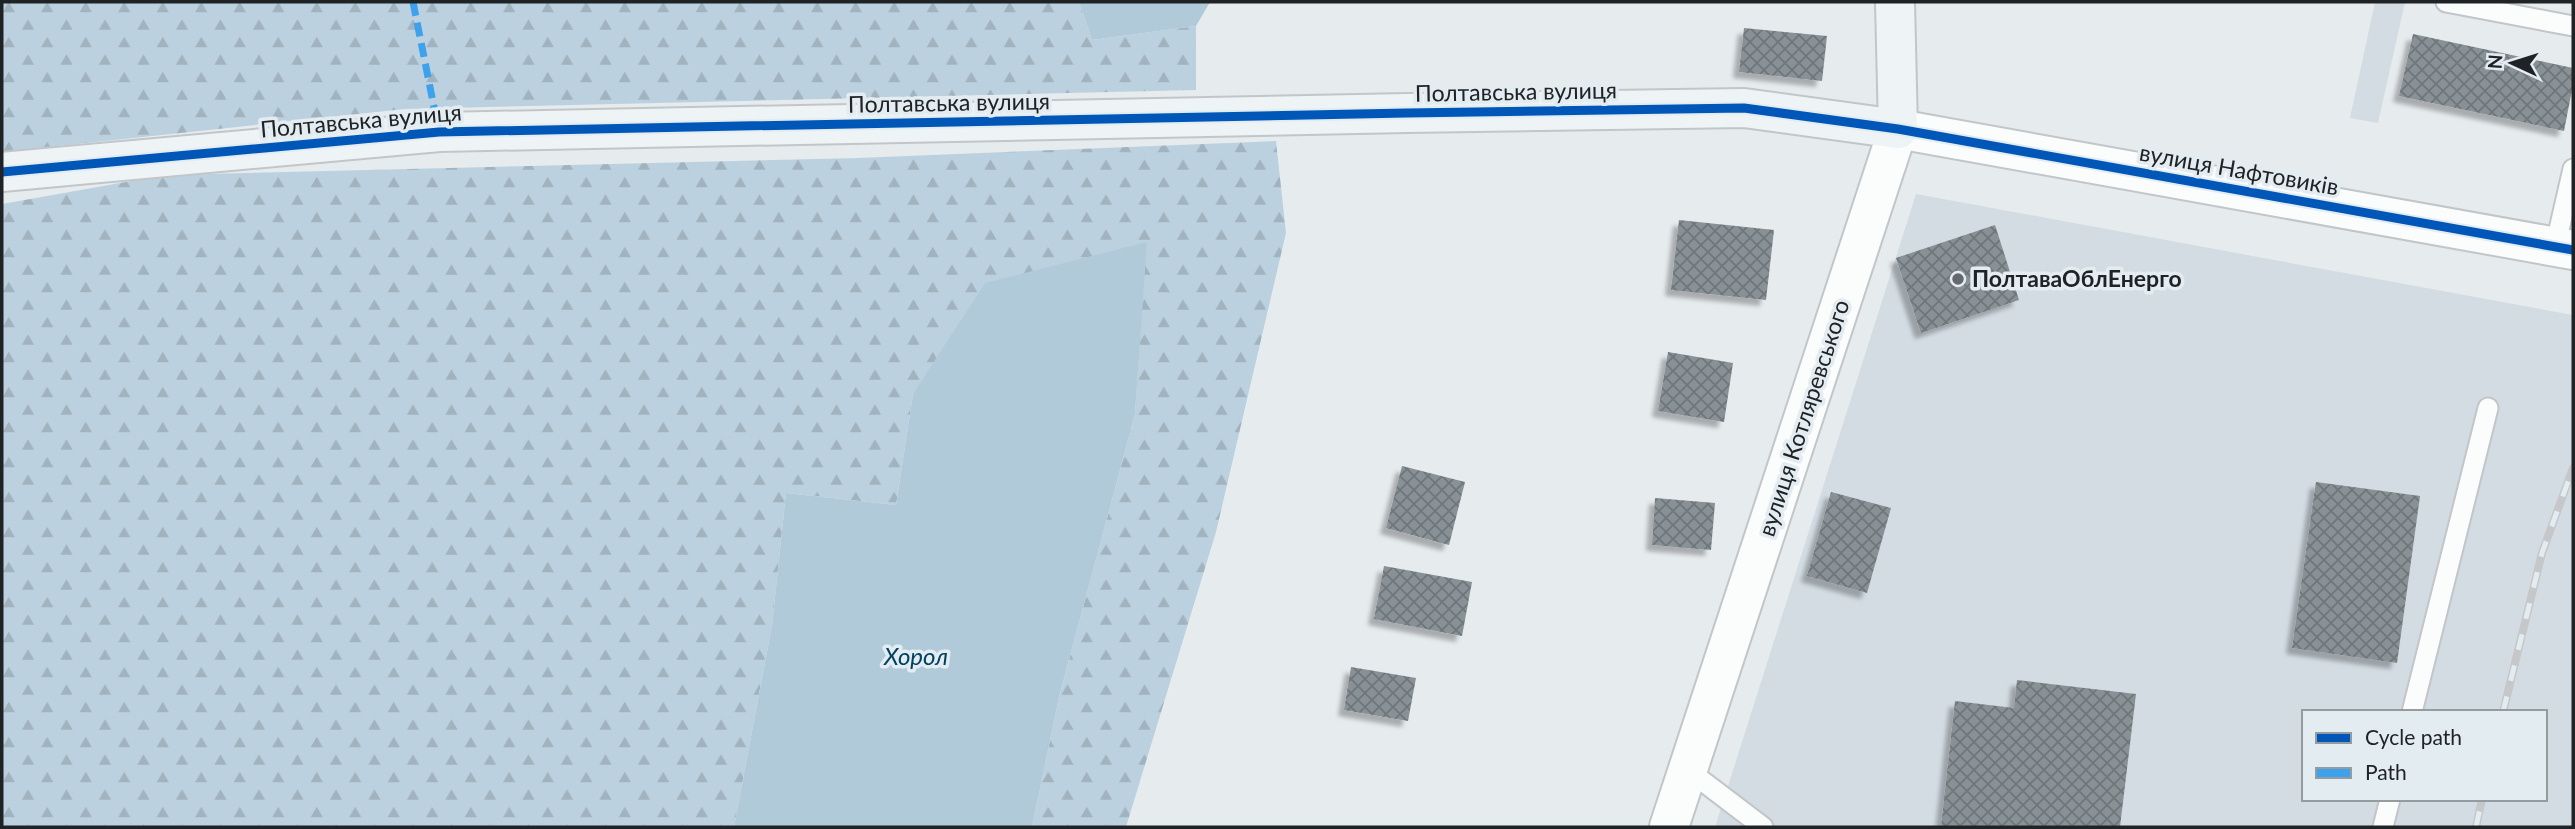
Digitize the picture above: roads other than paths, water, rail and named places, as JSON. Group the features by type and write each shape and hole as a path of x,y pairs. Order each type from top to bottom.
{"street":[{"name":"вулиця Котляревського","path":"1669,827 1898,129 1895,2"},
{"name":"Полтавська вулиця","path":"2,172 439,132 1744,108 1898,129"},
{"name":"вулиця Нафтовиків","path":"1898,129 2564,248"}],"lane":[{"path":"2446,2 2573,26"},
{"path":"2564,248 2573,169"},
{"path":"2412,710 2488,408"},
{"path":"1688,770 1763,827"},
{"path":"2383,827 2390,801"}],"water":[{"path":"1079,2 1210,2 1196,26 1092,40"},
{"name":"Хорол","path":"1147,242 1135,414 1059,697 1032,827 734,827 772,625 786,493 896,505 913,394 985,283"}],"railway":[{"path":"2503,710 2542,553 2573,468"},
{"path":"2476,827 2482,801"}],"place":[{"name":"ПолтаваОблЕнерго","path":"1958,279"}]}
